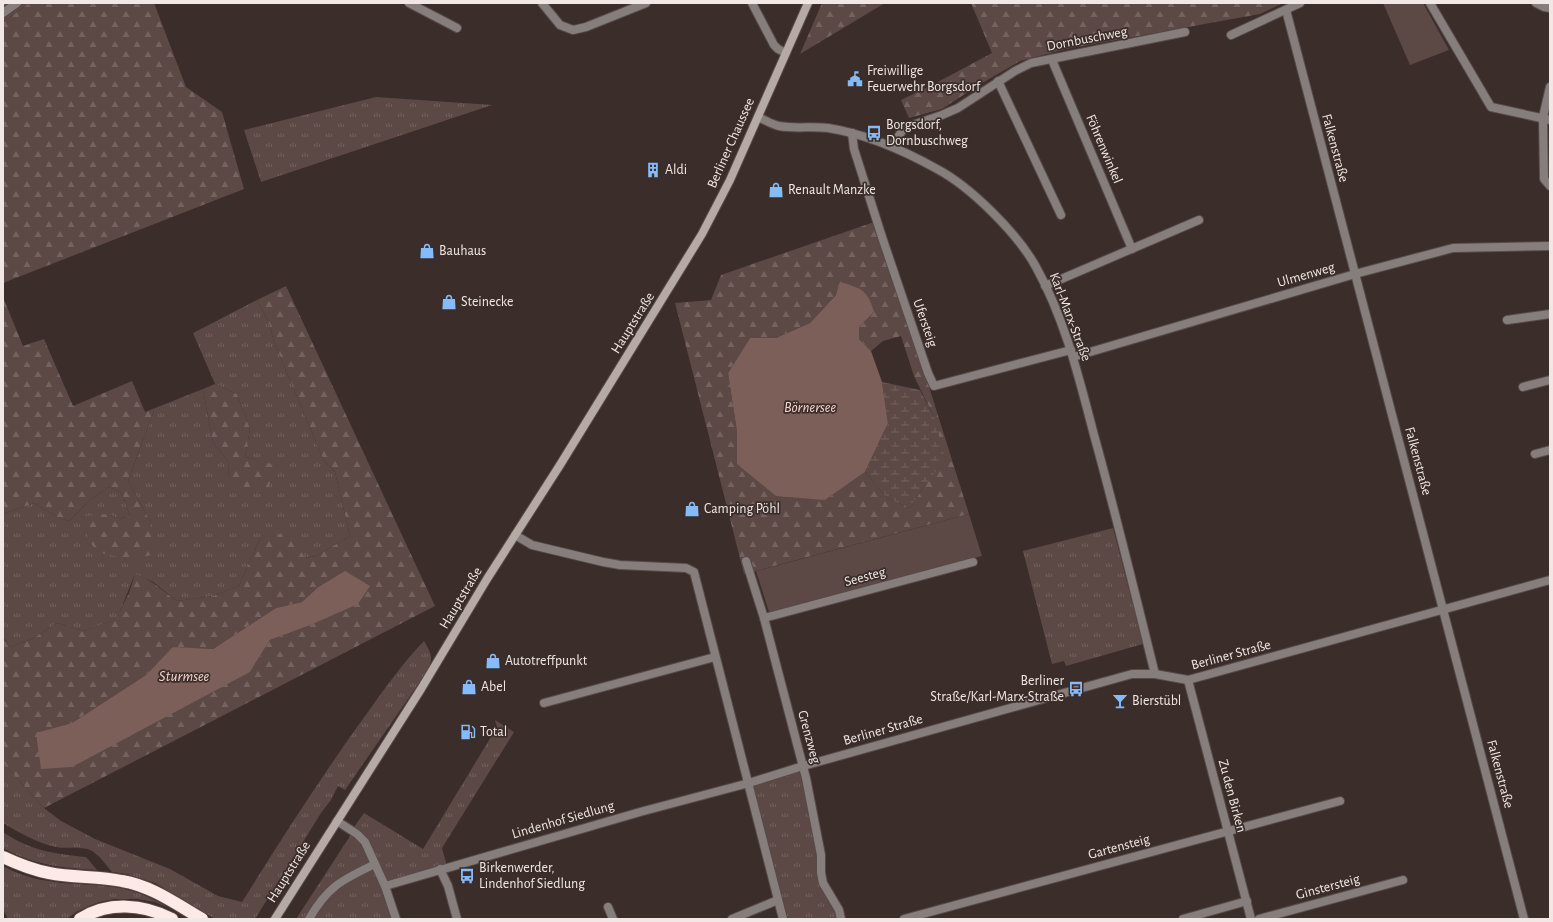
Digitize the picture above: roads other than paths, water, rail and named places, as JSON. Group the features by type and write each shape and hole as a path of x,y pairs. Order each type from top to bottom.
{"highway":[{"path":"3,857 29,868 50,874 121,880 134,884 160,894 202,919"},
{"path":"80,919 106,908 121,906 147,909 172,919"}],"main road":[{"name":"Berliner Chaussee","path":"668,289 685,264 730,180 808,3"},
{"name":"Hauptstraße","path":"275,919 437,664 515,535 560,465 668,289"}],"street":[{"path":"3,14 18,3"},
{"path":"409,3 457,28"},
{"path":"542,3 560,25 573,30 586,27 646,3"},
{"path":"752,3 774,45 786,53"},
{"path":"1231,35 1300,3"},
{"path":"1430,3 1491,107 1546,119"},
{"path":"1536,3 1550,8"},
{"name":"Falkenstraße","path":"1286,10 1524,919"},
{"name":"Dornbuschweg","path":"892,146 904,128 958,108 998,81 1031,63 1052,60 1185,32"},
{"name":"Föhrenwinkel","path":"1052,60 1132,249"},
{"path":"998,81 1061,215"},
{"path":"1550,87 1546,119 1544,179 1550,186"},
{"name":"Karl-Marx-Straße","path":"758,117 779,126 826,128 852,133 892,146 939,170 969,191 993,213 1035,265 1059,316 1072,353 1119,526 1155,674"},
{"name":"Ufersteig","path":"852,133 854,149 882,237 928,373 934,386 1072,353"},
{"path":"1045,286 1199,220"},
{"name":"Ulmenweg","path":"1072,353 1453,248 1550,246"},
{"path":"1507,320 1550,314"},
{"path":"1523,387 1550,380"},
{"path":"1535,454 1550,450"},
{"path":"515,535 532,544 603,562 620,565 680,567 694,572 783,919"},
{"name":"Grenzweg","path":"746,561 764,618 803,766 817,829 823,883 839,910 841,919"},
{"name":"Seesteg","path":"764,618 973,562"},
{"name":"Berliner Straße","path":"803,766 1132,674 1155,674 1188,680 1550,580"},
{"path":"544,703 715,657"},
{"name":"Zu den Birken","path":"1188,680 1251,919"},
{"name":"Lindenhof Siedlung","path":"385,886 640,812 749,783 803,766"},
{"name":"Gartensteig","path":"904,919 1340,801"},
{"path":"337,821 361,837 365,842 385,886 396,919"},
{"path":"309,919 321,900 331,889 345,879 375,864"},
{"path":"440,869 448,886 457,919"},
{"name":"Ginstersteig","path":"1259,919 1403,880"},
{"path":"732,919 778,900"},
{"path":"1183,919 1247,901"},
{"path":"608,907 613,919"}],"water":[{"name":"Börnersee","path":"840,282 863,291 872,305 874,312 859,327 859,339 871,351 882,382 888,423 865,472 825,500 776,496 737,464 737,432 728,373 750,338 776,338 810,323 836,295"},
{"name":"Sturmsee","path":"345,571 370,586 358,604 308,626 270,640 250,672 72,767 41,769 36,733 72,723 146,675 173,647 213,649 276,608 302,602 317,588"}],"place":[{"name":"Freiwillige Feuerwehr Borgsdorf","path":"855,79"},
{"name":"Borgsdorf, Dornbuschweg","path":"874,133"},
{"name":"Aldi","path":"653,170"},
{"name":"Renault Manzke","path":"776,190"},
{"name":"Bauhaus","path":"427,251"},
{"name":"Steinecke","path":"449,302"},
{"name":"Camping Pöhl","path":"692,509"},
{"name":"Autotreffpunkt","path":"493,661"},
{"name":"Abel","path":"469,687"},
{"name":"Berliner Straße/Karl-Marx-Straße","path":"1076,689"},
{"name":"Bierstübl","path":"1120,701"},
{"name":"Total","path":"468,732"},
{"name":"Birkenwerder, Lindenhof Siedlung","path":"467,876"}]}
